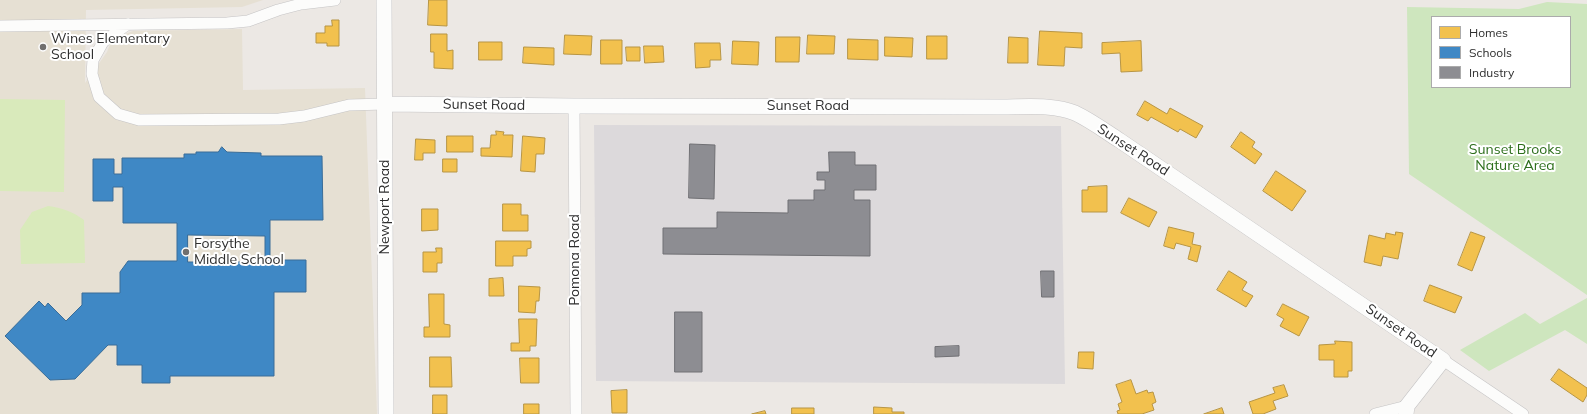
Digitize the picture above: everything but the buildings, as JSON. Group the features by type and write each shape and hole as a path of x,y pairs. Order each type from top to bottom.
{"street":[{"path":"0,26 227,23 248,21 278,10 301,4 335,0"},
{"name":"Newport Road","path":"384,0 386,414"},
{"name":"Sunset Road","path":"128,24 103,42 93,60 92,74 99,97 118,114 139,120 279,119 304,116 349,105 385,104 1001,107 1063,109 1080,116 1119,140 1523,414"},
{"name":"Pomona Road","path":"574,106 576,414"},
{"path":"1375,414 1406,410 1443,360"}],"shaded area":[{"name":"Forsythe Middle School","path":"0,0 263,0 242,7 86,10 85,83 107,52 111,42 120,36 133,31 242,29 243,90 365,88 377,414 0,414"},
{"path":"594,125 1061,126 1065,384 596,381"}],"green space":[{"name":"Sunset Brooks Nature Area","path":"1547,2 1587,4 1587,295 1409,174 1407,7 1519,9"},
{"path":"0,99 65,100 64,192 0,191"},
{"path":"48,206 67,210 84,220 85,263 21,264 20,230 32,212"},
{"path":"1587,298 1587,344 1565,330 1489,371 1460,350 1525,313 1540,324"}],"place":[{"name":"Wines Elementary School","path":"43,47"},
{"name":"Forsythe Middle School","path":"186,252"}]}
